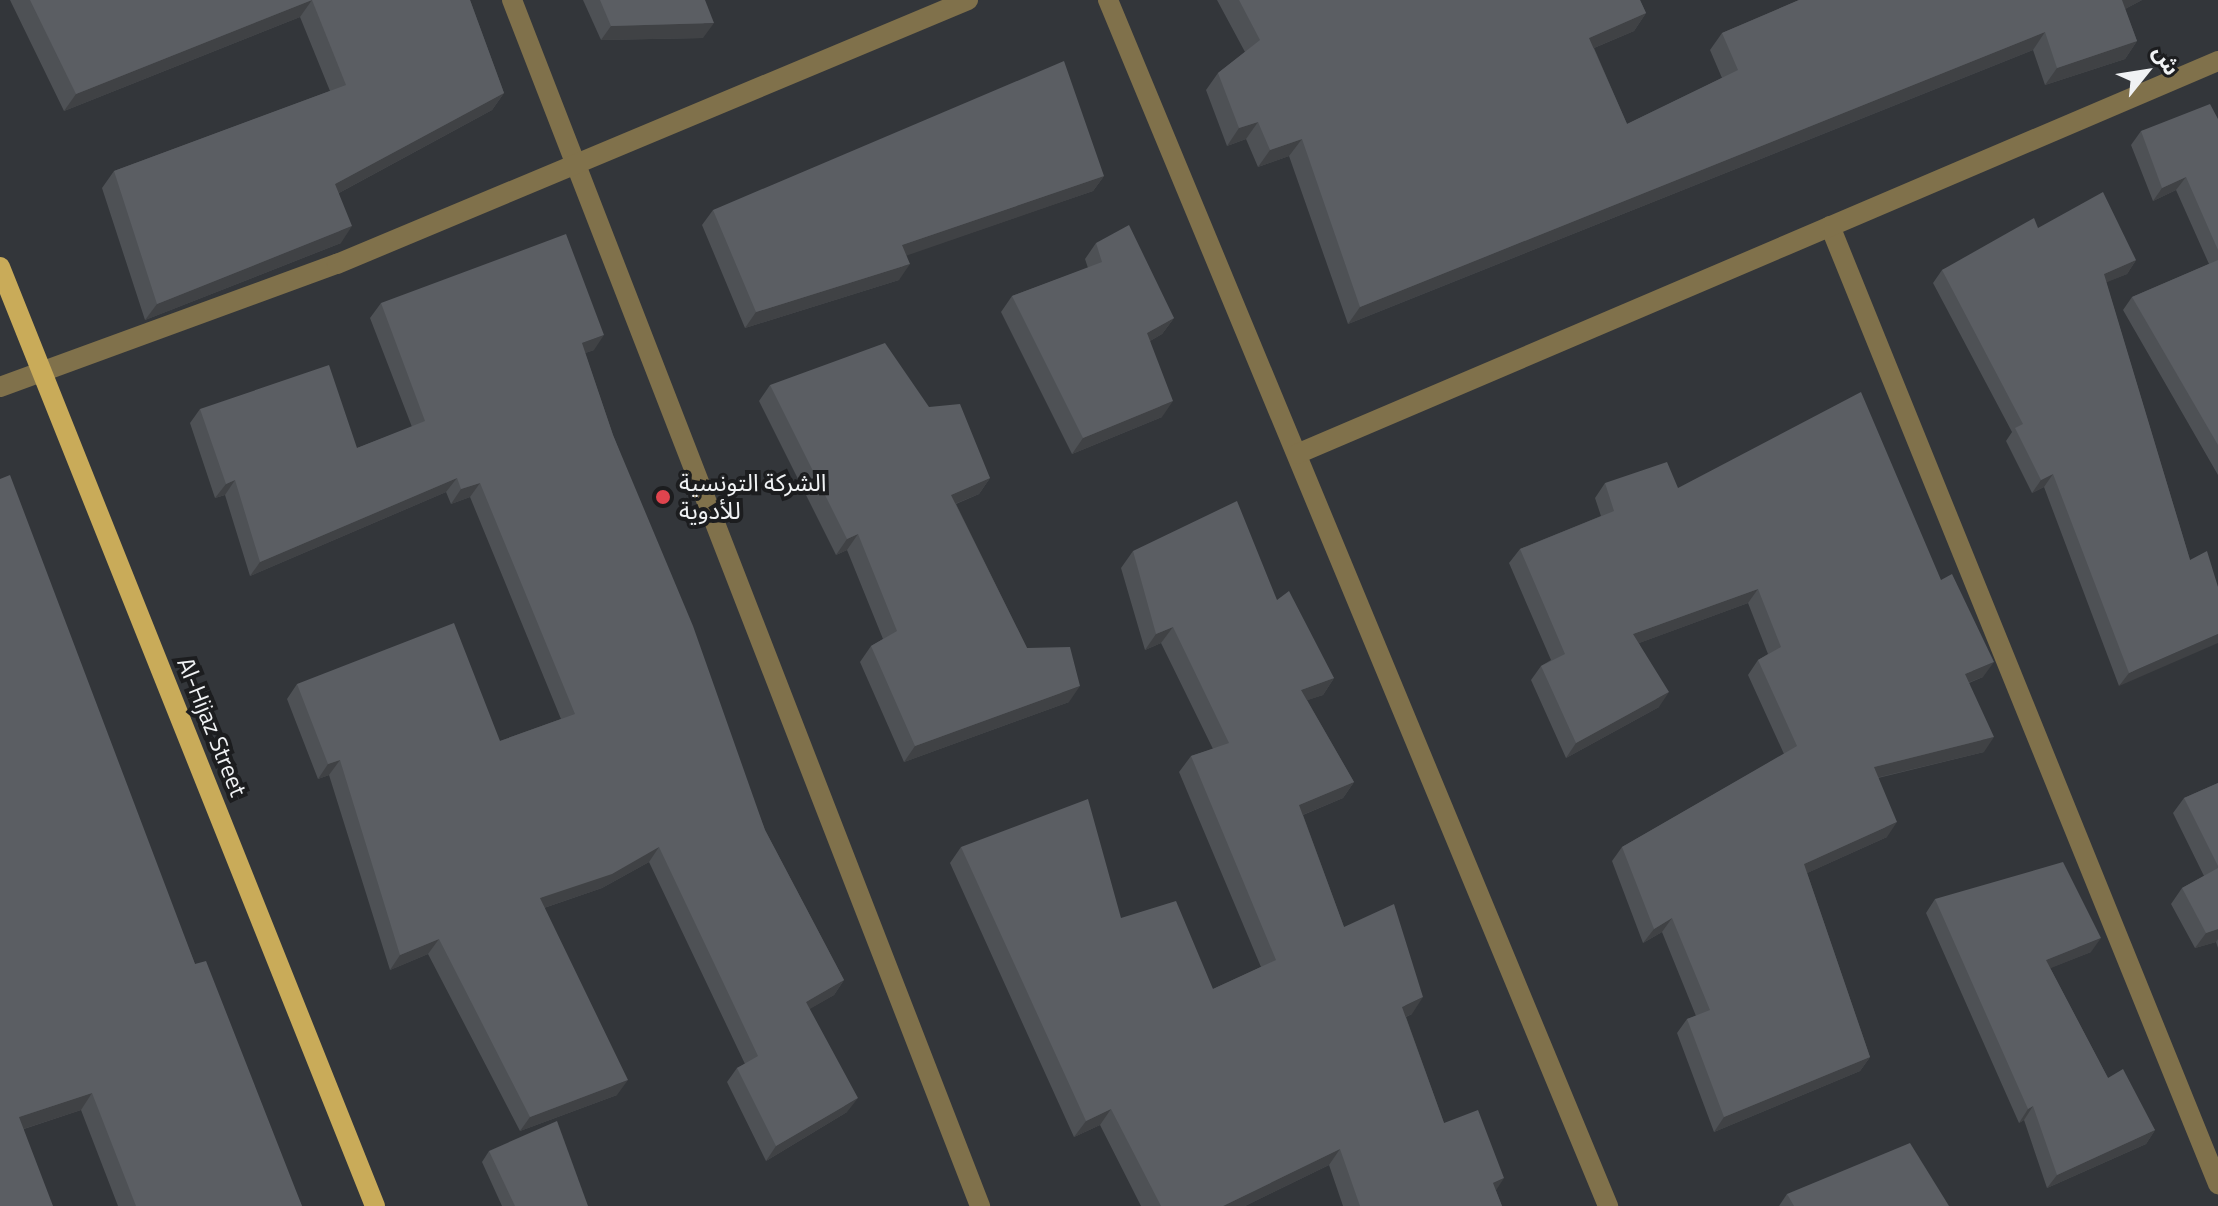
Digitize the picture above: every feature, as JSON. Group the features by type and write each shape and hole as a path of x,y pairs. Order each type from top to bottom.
{"main road":[{"name":"Al-Hijaz Street","path":"0,267 375,1206"}],"street":[{"path":"512,0 980,1206"},
{"path":"0,387 337,264 575,161 968,0"},
{"path":"1108,0 1608,1206"},
{"path":"1297,454 2218,61"},
{"path":"1830,226 2218,1184"}],"building":[{"path":"30,0 312,0 76,94"},
{"path":"312,0 470,0 504,93 335,184 352,226 157,304 114,171 346,85"},
{"path":"600,0 705,0 714,23 611,26"},
{"path":"1239,0 1640,0 1646,13 1589,38 1627,124 1738,70 1722,33 1799,0 2122,0 2137,41 2057,68 2045,32 1360,307 1302,139 1270,150 1258,122 1239,128 1218,73 1260,40"},
{"path":"1064,61 1104,176 902,245 910,264 756,312 713,210"},
{"path":"2210,104 2218,119 2218,250 2186,177 2162,188 2141,131"},
{"path":"2103,192 2136,260 2104,274 2190,560 2207,551 2218,587 2218,634 2129,673 2053,474 2041,480 2015,428 2023,424 1942,270 2034,218 2038,228"},
{"path":"1129,225 1174,318 1147,333 1173,401 1083,438 1012,296 1102,262 1096,243"},
{"path":"566,234 604,335 582,343 613,435 693,626 765,830 844,980 806,1002 858,1098 776,1146 737,1068 758,1056 659,847 612,874 540,898 628,1080 530,1117 439,939 400,955 340,760 328,764 297,684 454,623 500,741 575,714 480,483 461,489 457,478 260,562 235,480 226,484 200,409 329,365 357,448 425,421 381,303"},
{"path":"2218,260 2218,445 2132,297"},
{"path":"885,343 929,407 960,404 990,478 951,495 1027,648 1070,647 1080,686 915,746 871,646 897,631 858,534 847,539 770,385"},
{"path":"1861,392 1941,580 1952,574 1994,662 1965,674 1994,737 1874,767 1897,822 1804,864 1870,1057 1724,1117 1687,1019 1710,1010 1672,918 1654,929 1622,847 1797,746 1758,660 1781,647 1758,589 1633,634 1669,692 1576,743 1541,666 1565,654 1520,549 1614,511 1605,483 1667,462 1678,488"},
{"path":"10,475 195,964 206,961 302,1206 136,1206 92,1093 19,1117 53,1206 0,1206 0,479"},
{"path":"1237,501 1277,600 1289,591 1334,678 1301,690 1354,782 1299,805 1344,927 1394,904 1423,997 1402,1007 1444,1123 1478,1110 1504,1178 1493,1183 1502,1206 1360,1206 1340,1149 1223,1206 1161,1206 1111,1109 1086,1121 961,847 1088,799 1121,918 1176,901 1213,989 1276,960 1191,756 1229,743 1173,627 1156,634 1133,551"},
{"path":"2218,783 2218,866 2184,798"},
{"path":"2063,862 2101,938 2046,960 2108,1078 2123,1069 2155,1130 2057,1175 2033,1106 2028,1109 1935,899"},
{"path":"2218,868 2218,929 2206,933 2182,888"},
{"path":"557,1121 588,1206 515,1206 489,1151"},
{"path":"1910,1143 1949,1206 1794,1206 1787,1194"}],"place":[{"name":"الشركة التونسية للأدوية","path":"663,497"}]}
